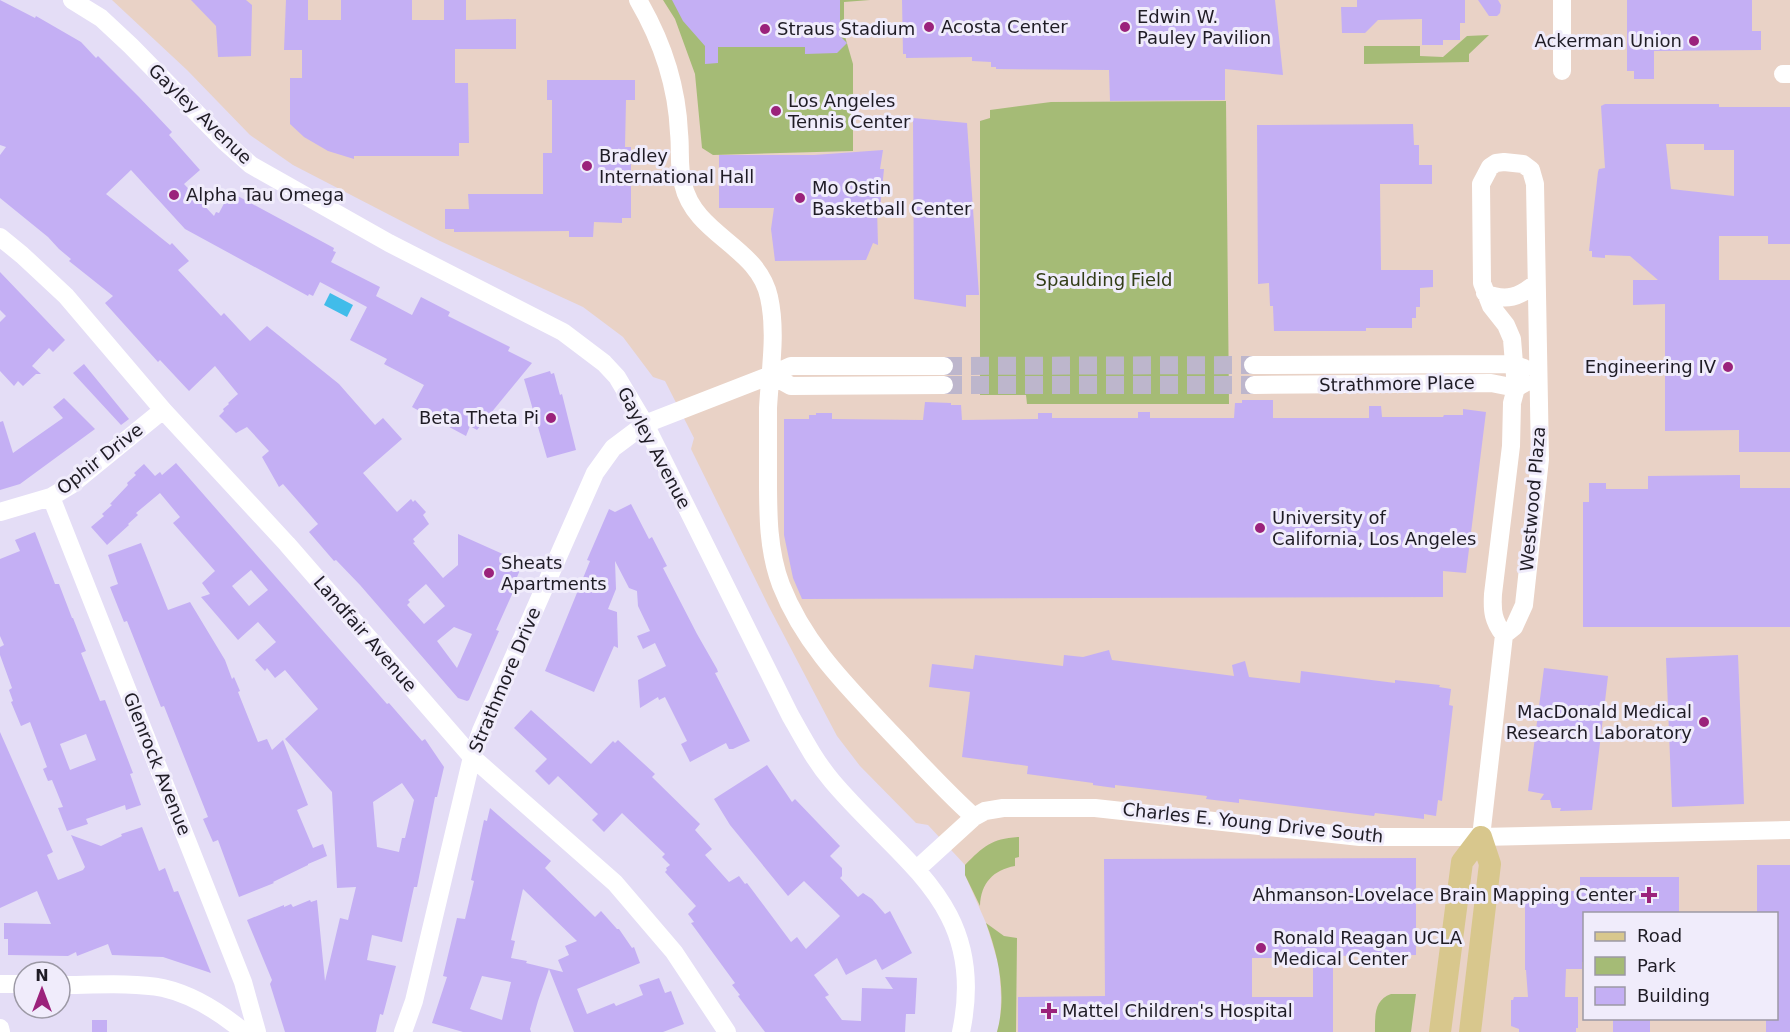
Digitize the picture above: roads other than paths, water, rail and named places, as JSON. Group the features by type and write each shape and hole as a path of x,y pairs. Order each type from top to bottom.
{"main road":[{"path":"1440,1032 1462,862 1481,837"},
{"name":"Westwood Plaza","path":"1470,1032 1490,864 1481,837"}],"street":[{"name":"Gayley Avenue","path":"72,0 101,18 251,165 389,243 563,332 604,363 645,424 790,715 813,754 832,781 917,869 941,901 955,930 964,959 967,981 961,1032"},
{"path":"638,0 666,59 674,87 681,172 688,200 697,216 747,258 759,274 768,294 772,312 768,408 768,513 771,549 780,584 795,617 828,667 974,817"},
{"path":"1562,0 1562,71"},
{"name":"Westwood Plaza","path":"1481,837 1504,634 1493,617 1493,594 1511,446 1512,403 1516,388 1512,339 1491,306 1482,283 1481,184 1485,174 1496,163 1514,162 1523,164 1531,170 1536,184 1540,459 1524,604 1514,627 1504,634"},
{"name":"Landfair Avenue","path":"0,237 66,296 163,410 287,544 472,757 615,883 674,952 727,1032"},
{"path":"1485,293 1494,297 1510,298 1519,296 1536,283"},
{"name":"Strathmore Place","path":"1253,365 1513,364 1538,375"},
{"path":"645,424 791,366 944,366"},
{"path":"771,375 791,386 944,385"},
{"path":"1516,388 1538,375"},
{"name":"Strathmore Place","path":"1254,385 1491,383 1516,388"},
{"name":"Ophir Drive","path":"0,512 51,497 71,485 163,410"},
{"name":"Strathmore Drive","path":"403,1032 414,1001 472,757 481,731 595,473 614,448 645,424"},
{"name":"Glenrock Avenue","path":"51,497 243,982 257,1032"},
{"name":"Charles E. Young Drive South","path":"917,869 974,817 1003,808 1060,807 1127,811 1343,836 1481,837 1790,830"},
{"path":"72,985 161,988 187,995 223,1015 244,1032"}],"water":[{"path":"330,293 353,305 347,317 324,305"}],"tunnel":[{"path":"944,366 1253,365"},
{"path":"944,385 1254,385"}],"place":[{"name":"Acosta Center","path":"929,27"},
{"name":"Edwin W. Pauley Pavilion","path":"1125,27"},
{"name":"Straus Stadium","path":"765,29"},
{"name":"Ackerman Union","path":"1694,41"},
{"name":"Los Angeles Tennis Center","path":"776,111"},
{"name":"Bradley International Hall","path":"587,166"},
{"name":"Alpha Tau Omega","path":"174,195"},
{"name":"Mo Ostin Basketball Center","path":"800,198"},
{"name":"Engineering IV","path":"1728,367"},
{"name":"Beta Theta Pi","path":"551,418"},
{"name":"University of California, Los Angeles","path":"1260,528"},
{"name":"Sheats Apartments","path":"489,573"},
{"name":"MacDonald Medical Research Laboratory","path":"1704,722"},
{"name":"Ahmanson-Lovelace Brain Mapping Center","path":"1649,895"},
{"name":"Ronald Reagan UCLA Medical Center","path":"1261,948"},
{"name":"Mattel Children's Hospital","path":"1049,1011"}],"park label":[{"name":"Spaulding Field","path":"1104,280"}]}
